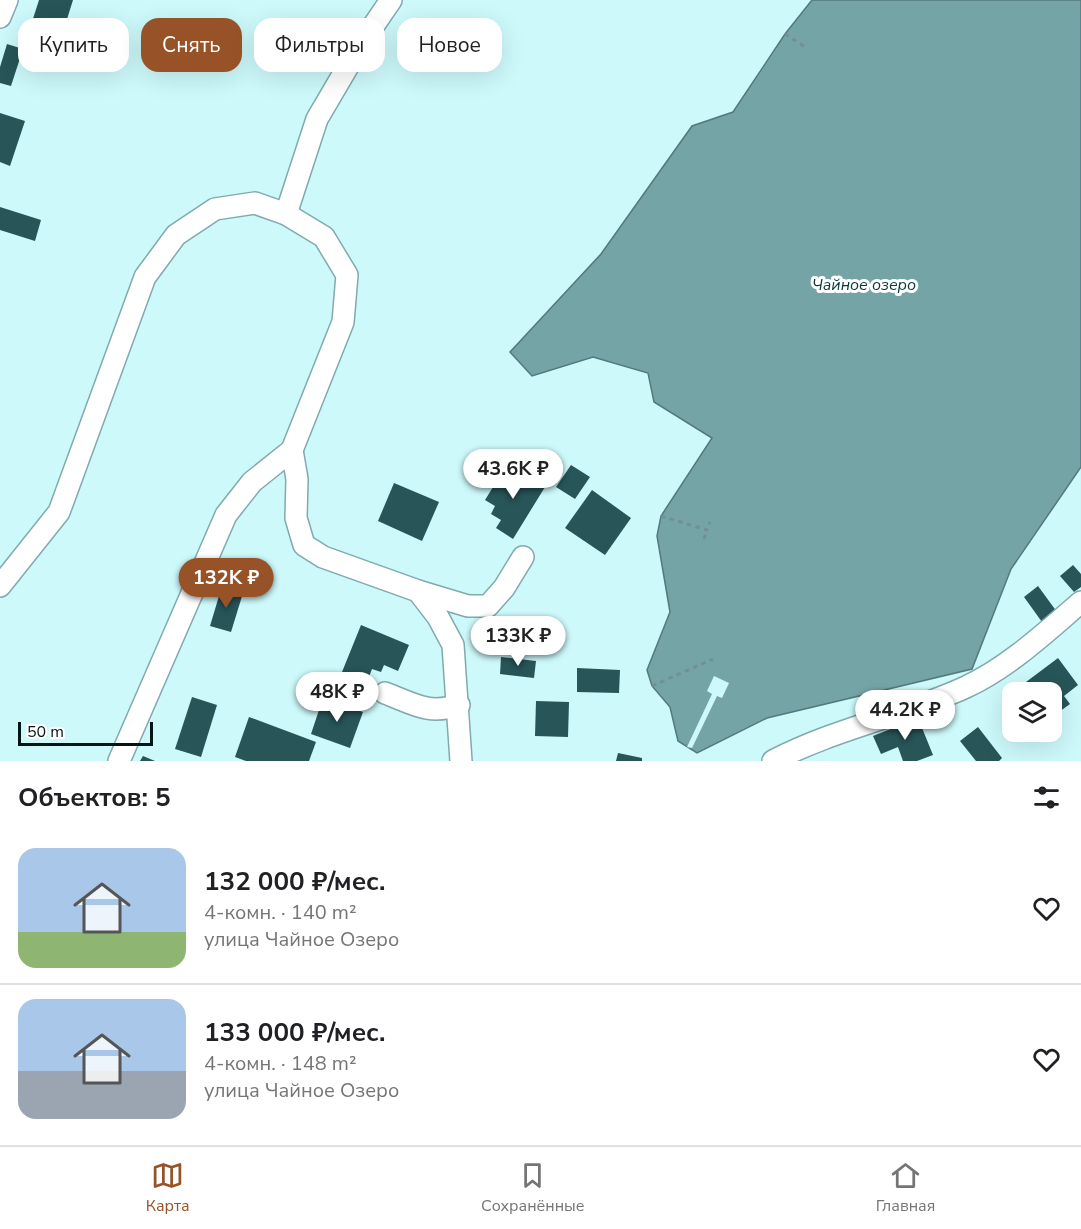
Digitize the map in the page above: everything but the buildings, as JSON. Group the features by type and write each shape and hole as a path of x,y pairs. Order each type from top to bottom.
{"street":[{"path":"0,17 7,0"},
{"path":"286,214 317,119 361,44 391,0"},
{"path":"0,586 59,512 145,277 176,235 215,208 255,203 286,214 324,237 347,275 343,322 292,450 252,482 226,515 119,761"},
{"path":"292,450 297,479 296,518 304,545 322,557 417,591 468,606 489,606 504,588 523,557"},
{"path":"417,591 438,617 453,645 459,705 461,761"},
{"path":"772,761 802,745 967,686 1006,663 1081,602"},
{"path":"385,693 425,709 441,711 459,705"}],"path":[{"path":"785,34 805,47"},
{"path":"661,516 707,530"},
{"path":"704,538 710,522"},
{"path":"652,686 713,659"}],"water":[{"name":"Чайное озеро","path":"812,0 1081,0 1081,467 1011,569 972,669 767,718 697,753 678,741 670,707 652,686 647,670 670,612 657,536 661,516 712,438 654,402 648,373 593,357 532,376 510,352 601,254 692,126 733,112 785,34"}],"pier":[{"path":"714,676 729,683 722,698 717,696 692,748 687,747 712,694 707,691"}]}
